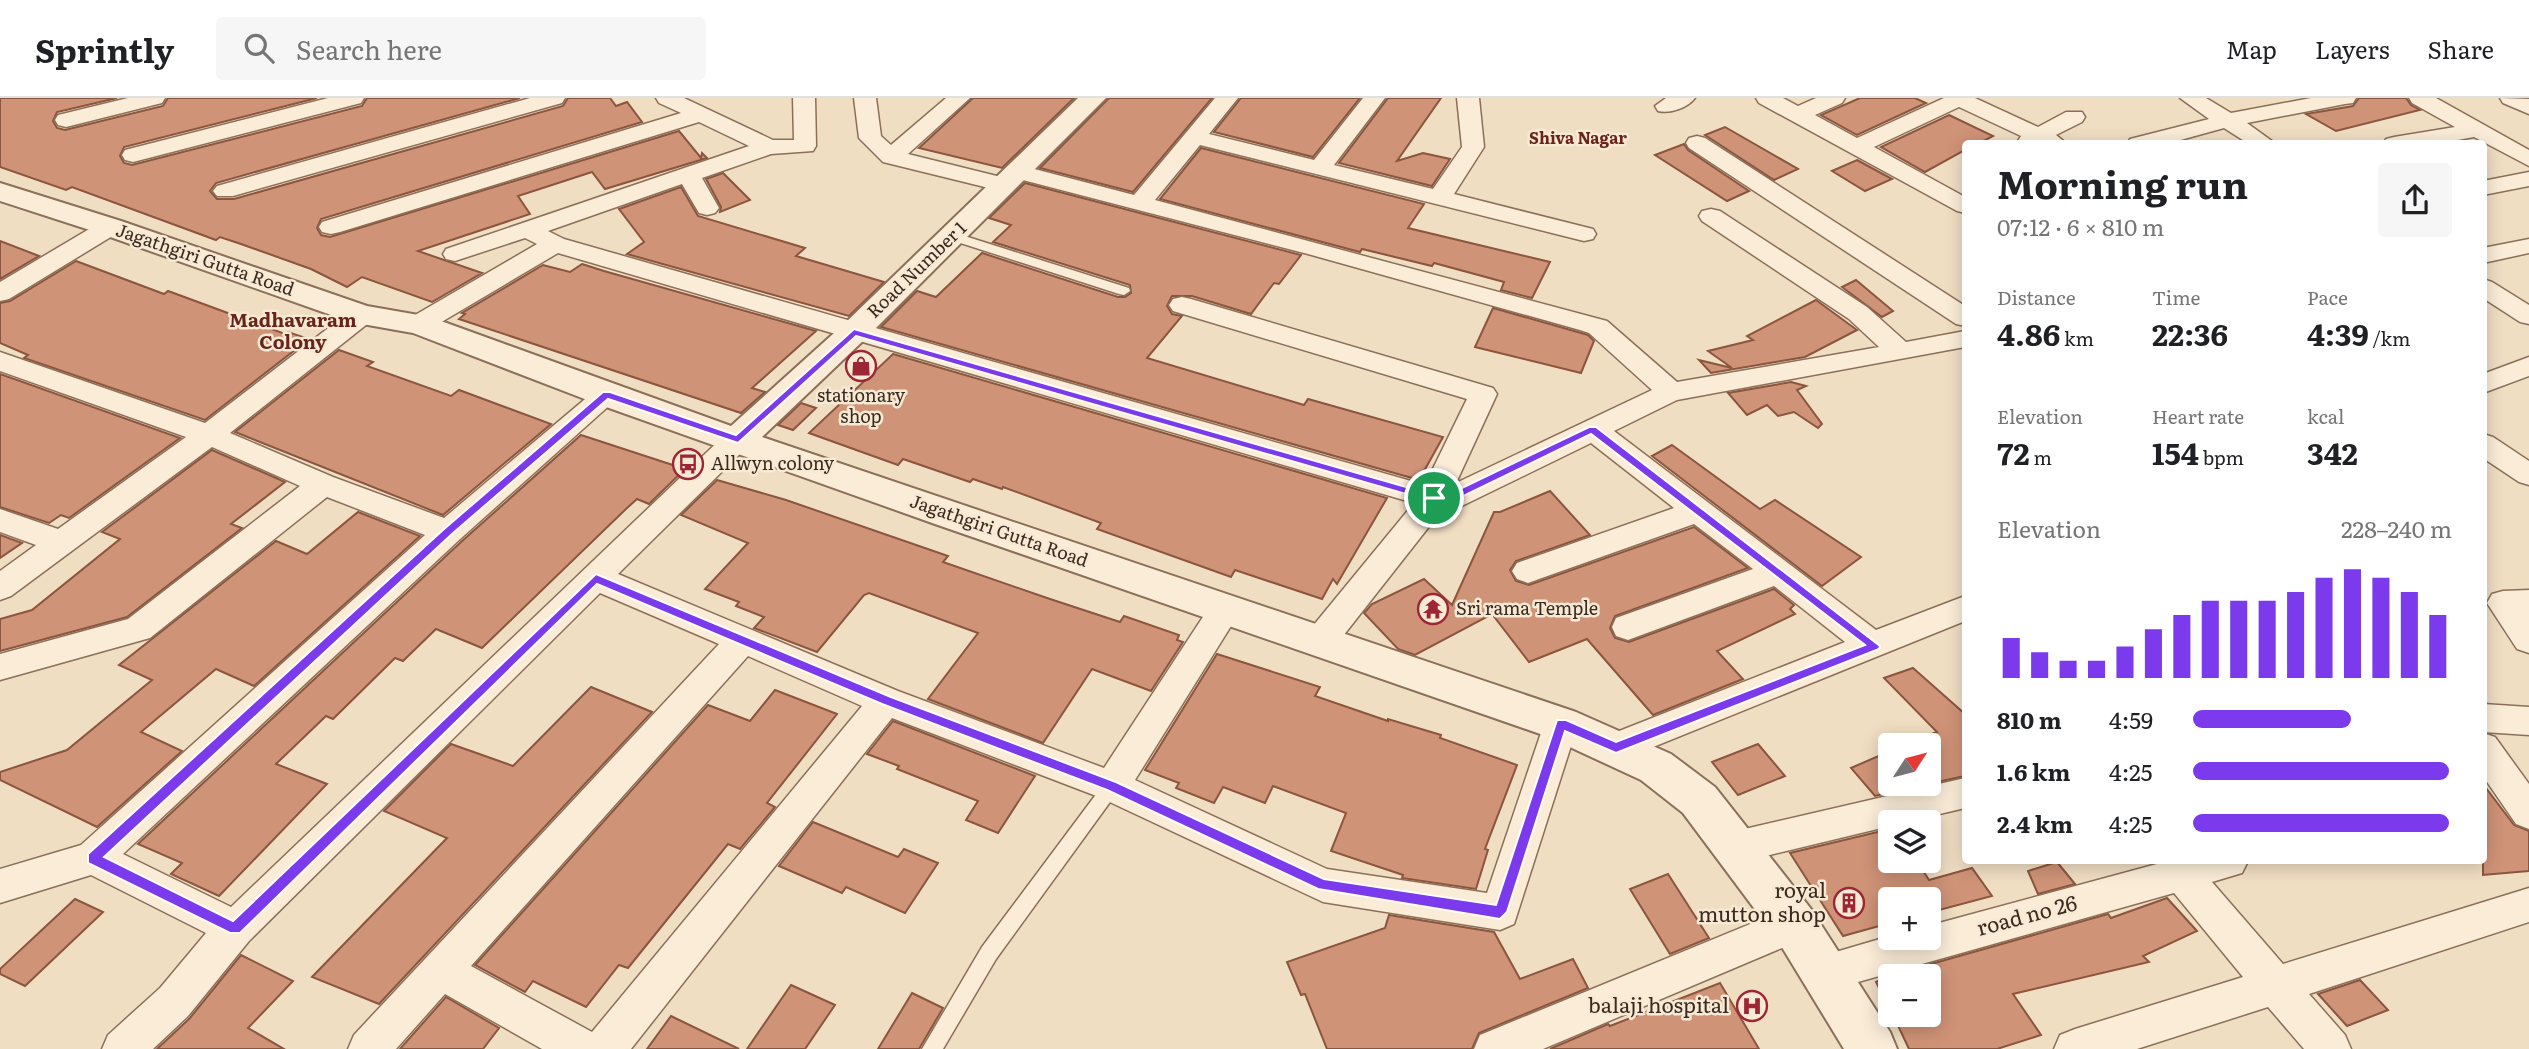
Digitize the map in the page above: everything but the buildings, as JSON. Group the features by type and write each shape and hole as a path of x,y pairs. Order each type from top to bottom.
{"street":[{"path":"66,120 154,98"},
{"path":"133,155 353,98"},
{"path":"225,191 554,98"},
{"path":"667,98 769,147"},
{"path":"455,254 769,147 805,146 804,98"},
{"path":"865,98 870,138 891,157 1140,203 1598,327 1671,392"},
{"path":"891,157 959,98"},
{"name":"Road Number 1","path":"738,439 854,332 1093,98"},
{"path":"1140,203 1227,98"},
{"path":"1320,168 1374,98"},
{"path":"1440,197 1473,147 1468,98"},
{"path":"1767,98 1858,146 1946,184 1962,202"},
{"path":"1797,115 1834,98"},
{"path":"1858,146 1958,98 2038,140"},
{"path":"2191,98 2259,140"},
{"path":"2153,140 2230,120 2345,98"},
{"path":"2420,98 2476,130 2524,152"},
{"path":"2511,98 2529,107"},
{"path":"331,227 702,114"},
{"path":"2041,140 2074,117"},
{"path":"2417,140 2476,130"},
{"path":"1194,137 1584,234"},
{"path":"1697,143 1962,316"},
{"path":"688,174 707,208"},
{"path":"2487,187 2529,179"},
{"name":"Jagathgiri Gutta Road","path":"0,192 110,227 362,315 419,324 607,395 1562,724 1616,747 1656,767 1699,800 1794,924 1872,1049"},
{"path":"1711,216 1858,313 1901,352"},
{"path":"0,293 110,227"},
{"path":"526,229 555,244 1429,505 1671,392 1962,340"},
{"path":"419,324 555,244"},
{"path":"2487,255 2529,246"},
{"path":"2487,290 2529,316"},
{"path":"1182,305 1483,394 1429,505 1320,641"},
{"path":"0,589 209,435 362,315"},
{"path":"0,362 209,435 323,484 448,532"},
{"path":"2487,382 2529,366"},
{"path":"0,886 93,858 448,532 607,395"},
{"path":"1592,429 1874,646"},
{"path":"123,1049 174,1002 235,929 738,439"},
{"path":"2487,446 2527,473"},
{"path":"0,667 138,629 323,484"},
{"path":"1528,571 1698,511"},
{"path":"0,520 63,544"},
{"path":"1628,627 1779,572"},
{"path":"596,578 886,701 1112,786 1323,885 1500,912 1562,724"},
{"path":"2529,602 2503,603 2529,639"},
{"path":"1112,786 1225,609"},
{"path":"1616,747 1962,609"},
{"path":"369,1049 742,641"},
{"path":"605,1049 886,701"},
{"path":"2487,718 2529,721"},
{"path":"2487,753 2529,813"},
{"path":"1736,847 1962,794"},
{"path":"93,858 235,929"},
{"name":"road no 26","path":"1826,972 2219,864"},
{"path":"2182,875 2330,1049"},
{"path":"2076,1049 2529,905"},
{"path":"1495,1049 1794,924"},
{"path":"441,971 582,1049"}],"lane":[{"path":"952,236 1124,291"},
{"path":"932,1049 989,953 1112,786"}],"place":[{"name":"stationary shop","path":"861,366"},
{"name":"Allwyn colony","path":"688,464"},
{"name":"Sri rama Temple","path":"1433,609"},
{"name":"royal mutton shop","path":"1849,903"},
{"name":"balaji hospital","path":"1752,1006"}],"district":[{"name":"Shiva Nagar","path":"1578,138"},
{"name":"Madhavaram Colony","path":"293,331"}],"route":[{"path":"854,332 1434,498 1424,511 1592,429 1874,646 1616,747 1562,724 1500,912 1323,885 1112,786 886,701 596,578 235,929 93,858 448,532 607,395 738,439 854,332"}]}
